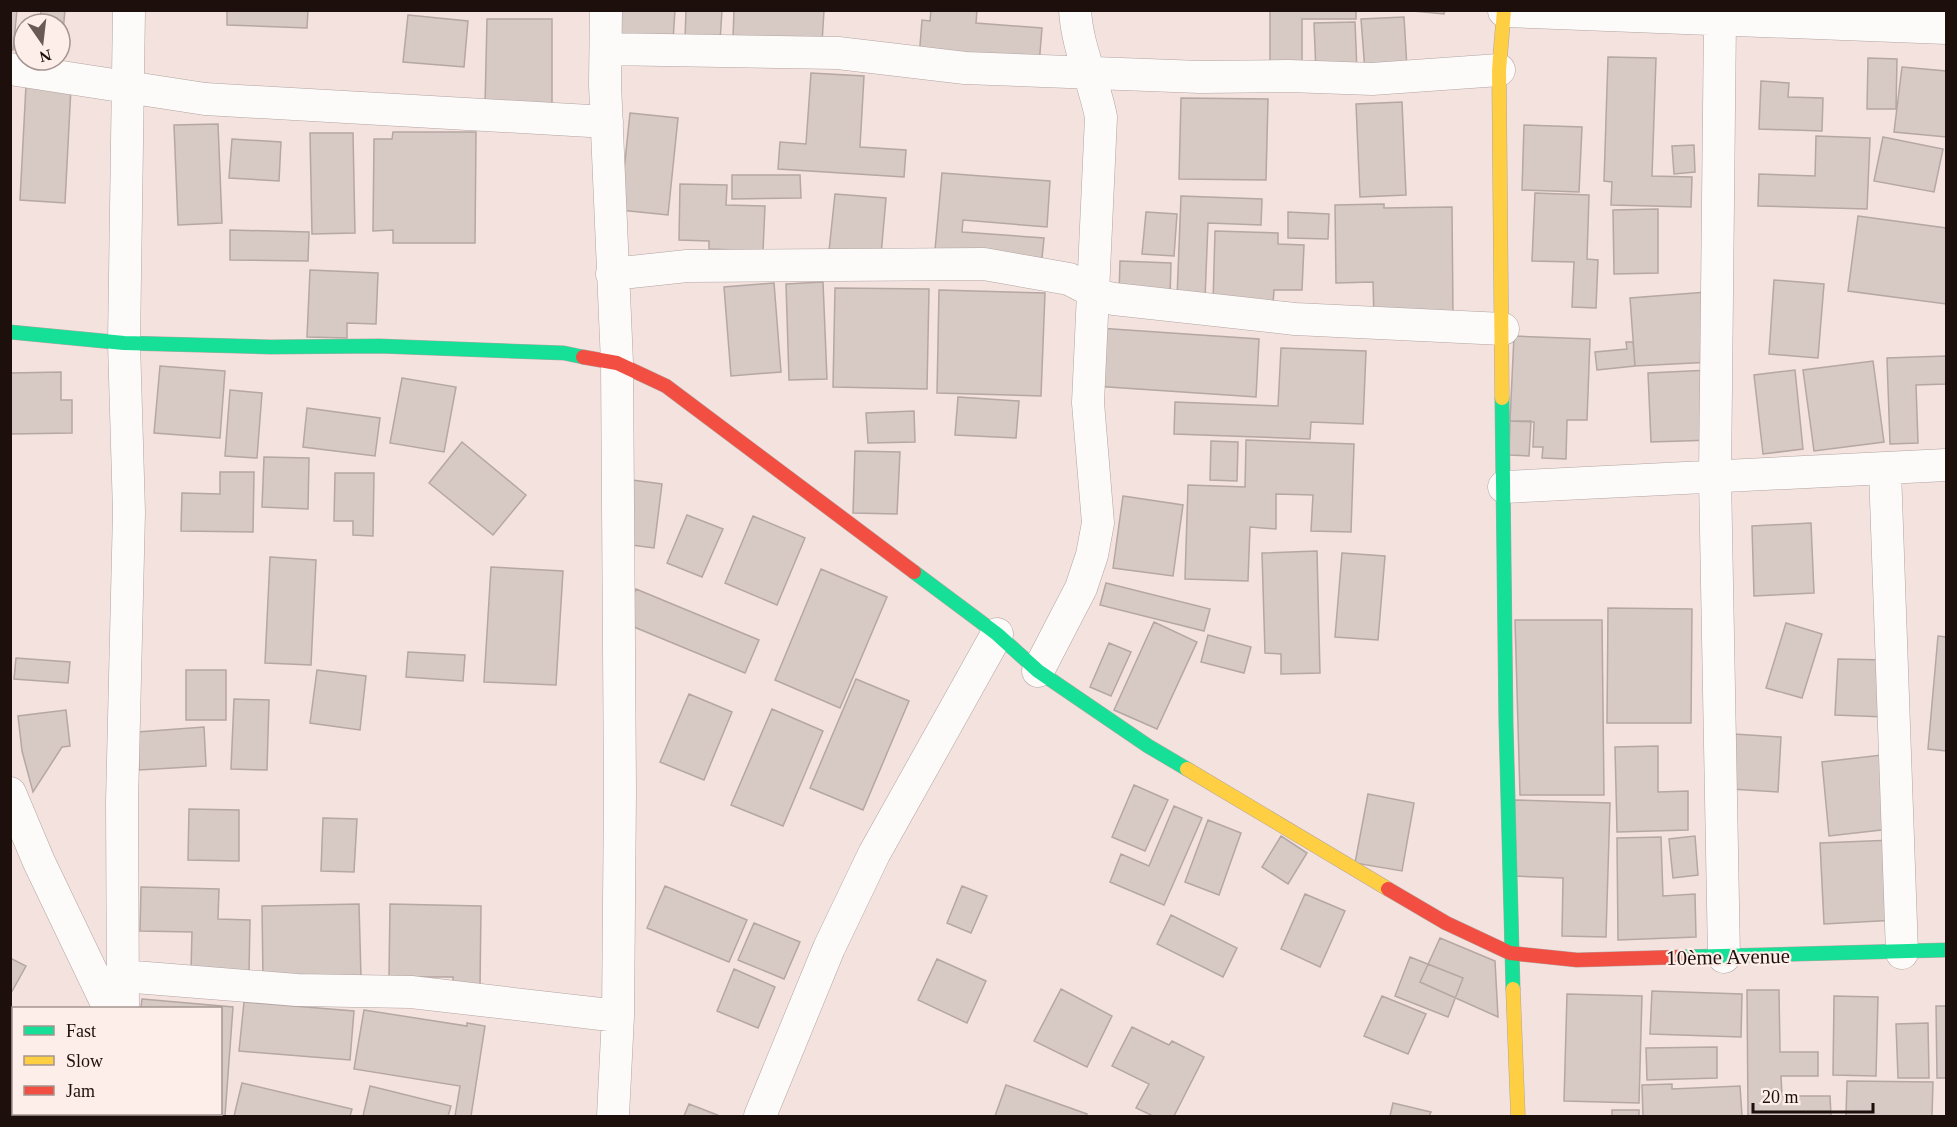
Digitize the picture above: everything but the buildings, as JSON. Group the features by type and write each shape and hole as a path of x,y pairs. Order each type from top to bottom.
{"street":[{"path":"123,1007 122,802 129,512 124,343 130,88 129,10"},
{"path":"606,10 607,122 617,363 618,1016 613,1116"},
{"path":"1038,671 1081,588 1092,555 1098,523 1089,403 1101,117 1088,72 1075,10"},
{"path":"1518,1116 1510,953 1504,487 1499,70 1504,11 1947,28"},
{"path":"1720,19 1715,477 1724,957"},
{"path":"606,49 838,53 965,68 1200,77 1289,76 1372,79 1499,70"},
{"path":"10,69 205,99 607,122"},
{"path":"612,274 687,266 984,264 1069,279 1104,297 1295,319 1503,329"},
{"name":"10ème Avenue","path":"10,332 124,343 270,347 379,346 564,353 617,363 666,386 998,634 1038,671 1168,758 1446,923 1510,953 1577,960 1947,950"},
{"path":"1504,487 1885,470 1947,465"},
{"path":"1885,470 1902,953"},
{"path":"759,1116 829,948 874,854 921,765 998,634"},
{"path":"10,793 39,862 109,1007"},
{"path":"122,976 297,990 411,992 618,1016"}],"traffic: fast":[{"path":"10,332 124,343 270,347 379,346 564,353 583,357"},
{"path":"1502,398 1506,724 1513,989"},
{"path":"914,572 997,634 1038,671 1148,746 1187,769"},
{"path":"1682,957 1946,950"}],"traffic: slow":[{"path":"1502,398 1499,70 1504,10"},
{"path":"1187,769 1388,889"},
{"path":"1513,989 1518,1116"}],"traffic: jam":[{"path":"583,357 617,363 666,386 914,572"},
{"path":"1388,889 1446,923 1510,953 1577,960 1682,957"}]}
